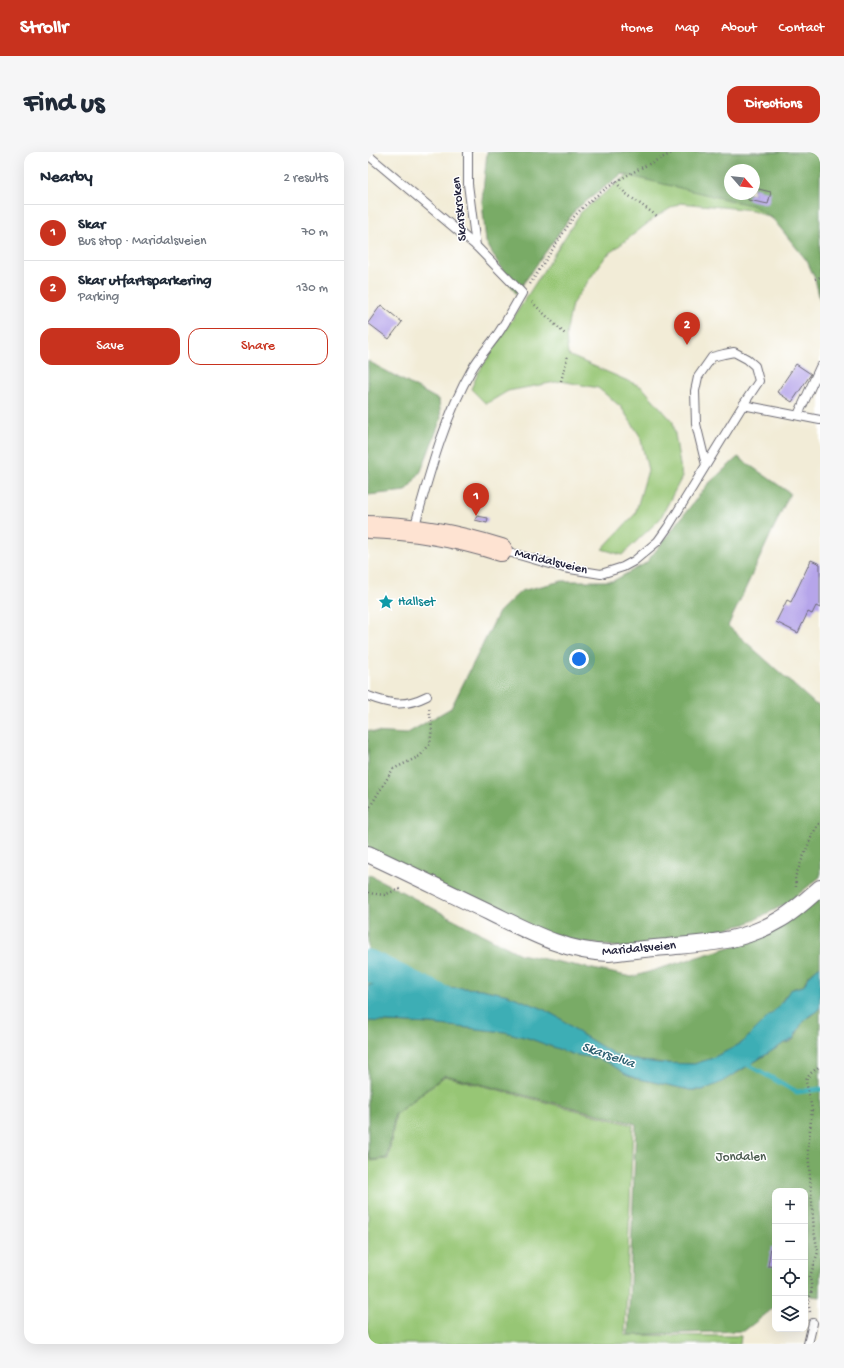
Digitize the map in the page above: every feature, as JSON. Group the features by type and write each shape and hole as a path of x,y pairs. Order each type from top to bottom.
{"street":[{"name":"Maridalsveien","path":"368,527 414,529 469,540 501,550"},
{"name":"Maridalsveien","path":"368,854 539,937 593,953 609,953 724,941 764,928 780,920 800,906 820,888"}],"lane":[{"name":"Skarskroken","path":"468,152 468,184 476,246 522,293"},
{"path":"368,155 476,246"},
{"path":"414,529 438,446 462,390 472,369 498,333 522,293"},
{"name":"Maridalsveien","path":"501,550 564,568 601,574 623,567 634,561 658,540 678,512 759,381 755,366 747,359 734,352 712,357 698,377 695,391 696,424 706,465"},
{"path":"798,415 820,367"},
{"path":"743,405 820,420"},
{"path":"368,696 394,704 407,704 427,696"},
{"path":"808,1344 813,1323"}],"path":[{"path":"566,335 522,293 530,285 577,213 607,187 674,152"},
{"path":"616,182 625,192 657,216"},
{"path":"815,280 820,277"},
{"path":"562,381 568,355"},
{"path":"368,810 393,769 420,756 430,744 432,728 427,696"},
{"path":"800,906 795,877 813,833 820,822"},
{"path":"368,893 384,895 424,881"},
{"path":"813,1323 808,1302 812,1290 810,1276 818,1252 814,1231 808,1150 811,1122 811,1099 807,1085 807,1077 820,1066"}],"green space":[{"path":"487,152 820,152 820,300 815,279 807,261 773,219 754,206 729,200 760,200 760,164 724,164 724,199 622,174 576,209 516,294 486,242 482,201"},
{"path":"675,152 780,152 773,219 753,210 680,203 657,216 606,256 572,304 566,335 568,355 642,387 673,422 682,477 660,519 622,555 602,549 635,514 648,470 640,436 621,407 598,388 561,381 508,391 486,404 471,389 478,373 581,212 622,179"},
{"path":"368,361 439,400 441,419 421,471 406,491 368,495"},
{"path":"738,457 790,493 728,626 815,704 820,706 820,877 786,904 746,924 632,949 547,937 368,852 368,730 373,732 406,734 451,708 499,612 521,591 562,581 613,581 646,563 708,484"},
{"path":"368,874 520,954 632,977 753,940 820,893 820,966 808,976 803,986 794,988 785,996 779,1006 743,1042 731,1049 710,1059 694,1064 640,1061 614,1054 581,1034 561,1019 541,1008 508,995 481,989 387,984 368,985"},
{"name":"Jondalen","path":"820,1007 820,1297 808,1295 808,1188 772,1188 772,1309 744,1331 628,1335 636,1124 445,1075 395,1114 387,1158 371,1160 368,1149 368,1021 431,1024 505,1032 528,1038 572,1054 599,1059 635,1078 690,1090 703,1090 737,1073 783,1044 793,1040 801,1024"},
{"path":"445,1076 633,1125 625,1335 741,1336 740,1344 368,1344 368,1152 371,1161 388,1159 396,1114"}],"water":[{"name":"Skarselva","path":"820,966 820,1007 801,1025 793,1039 720,1083 703,1090 690,1090 635,1078 599,1059 572,1054 528,1038 505,1032 431,1024 368,1021 368,985 387,984 481,989 508,995 541,1008 561,1019 581,1034 614,1054 640,1061 694,1064 710,1059 743,1042 779,1006 790,990 803,986 811,974"}],"building":[{"path":"760,189 771,192 768,204 748,200 760,200"},
{"path":"381,305 402,322 389,339 368,323"},
{"path":"796,364 811,374 792,402 777,392"},
{"path":"477,516 488,518 487,523 475,520"},
{"path":"811,560 820,564 820,608 816,606 812,614 808,612 798,633 776,622 787,600 791,602"},
{"path":"771,1247 772,1247 772,1267 768,1266"}],"waterway":[{"path":"368,965 448,1004"},
{"path":"745,1063 797,1092 820,1089"}],"place":[{"name":"Skar utfartsparkering","path":"687,345"},
{"name":"Skar","path":"476,516"},
{"name":"Hallset","path":"386,602"}]}
